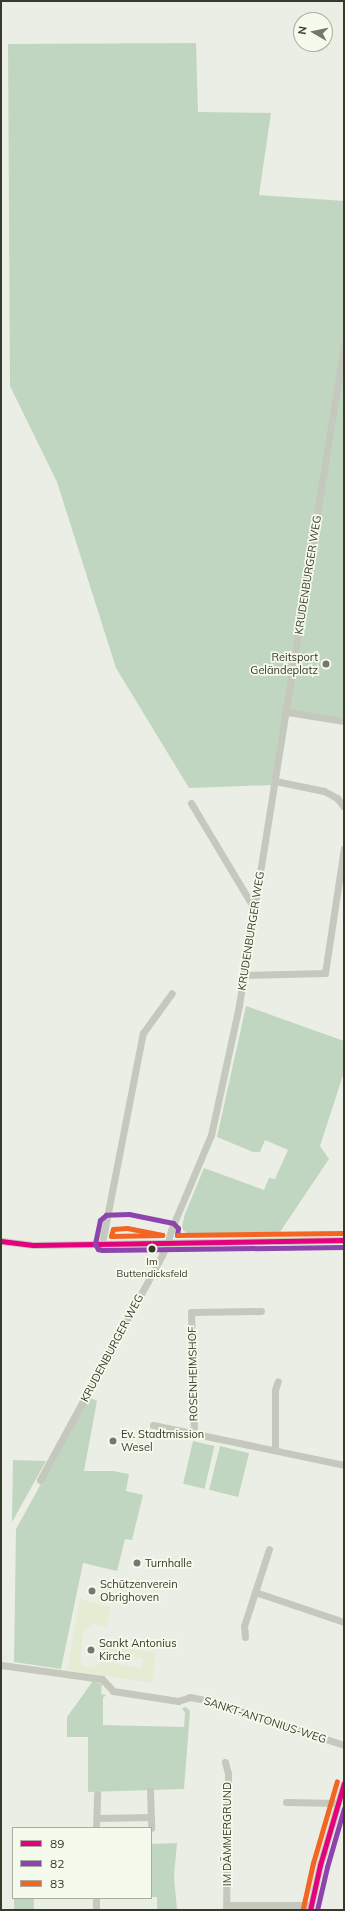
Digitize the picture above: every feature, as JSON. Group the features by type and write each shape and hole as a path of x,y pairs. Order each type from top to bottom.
{"street":[{"name":"KRUDENBURGER WEG","path":"40,1480 168,1242 171,1230 211,1135 245,975 344,344"},
{"path":"287,712 344,721"},
{"path":"275,781 324,791 336,798 344,807"},
{"path":"191,803 255,910"},
{"path":"245,975 325,973 344,848"},
{"path":"102,1243 143,1033 172,993"},
{"path":"1,1241 32,1245 344,1240"},
{"name":"ROSENHEIMSHOF","path":"194,1434 191,1312 261,1310"},
{"path":"275,1450 275,1390 278,1381"},
{"path":"153,1425 344,1465"},
{"path":"245,1637 244,1626 269,1549"},
{"path":"255,1592 344,1622"},
{"name":"SANKT-ANTONIUS-WEG","path":"1,1664 102,1679 113,1691 178,1701 190,1697 210,1701 344,1745"},
{"name":"IM DÄMMERGRUND","path":"225,1762 228,1774 227,1908 310,1908"},
{"path":"310,1908 337,1804 344,1783"},
{"path":"150,1791 151,1827"},
{"path":"96,1827 97,1794"},
{"path":"286,1802 337,1804"},
{"path":"97,1818 150,1817"},
{"path":"96,1899 96,1910"}],"shaded area":[{"path":"196,43 198,112 271,113 259,195 344,201 344,720 288,712 272,785 189,788 116,668 57,482 10,386 8,44"},
{"path":"246,1006 344,1041 344,1072 320,1146 329,1159 278,1235 187,1233 183,1230 182,1226 185,1214 204,1168 264,1190 269,1178 275,1179 288,1150 265,1140 260,1152 253,1152 217,1137"},
{"path":"89,1397 97,1401 84,1471 113,1471 129,1474 126,1491 143,1495 132,1540 125,1539 117,1571 83,1563 61,1669 14,1662 16,1529"},
{"path":"193,1441 214,1446 205,1489 183,1484"},
{"path":"220,1446 249,1453 238,1497 209,1490"},
{"path":"13,1460 46,1461 12,1522"},
{"path":"80,1599 111,1607 107,1626 93,1624 84,1631 80,1657 82,1666 95,1668 101,1661 104,1644 156,1653 152,1683 67,1670","holes":["116,1652 143,1658 141,1669 114,1663"]},
{"path":"93,1681 102,1684 101,1694 106,1695 103,1698 103,1725 184,1727 185,1713 182,1708 186,1707 190,1711 184,1789 88,1792 88,1737 67,1737 67,1717"},
{"path":"177,1843 174,1876 177,1910 157,1910 157,1897 152,1897 152,1844"},
{"path":"14,1899 34,1899 34,1910 14,1910"}],"transit line":[{"name":"82","path":"177,1235 178,1228 173,1223 129,1214 106,1215 100,1220 95,1244 98,1249 102,1250 344,1247"},
{"name":"83","path":"127,1228 162,1235 111,1236 113,1229 127,1228"},
{"name":"83","path":"177,1235 344,1233"},
{"name":"89","path":"1,1241 33,1245 344,1240"},
{"name":"83","path":"303,1908 313,1863 337,1781"},
{"name":"89","path":"310,1910 320,1865 344,1783"},
{"name":"82","path":"317,1910 327,1867 344,1808"}],"place":[{"name":"Reitsport Geländeplatz","path":"326,664"},
{"name":"Im Buttendicksfeld","path":"152,1249"},
{"name":"Ev. Stadtmission Wesel","path":"113,1441"},
{"name":"Turnhalle","path":"137,1563"},
{"name":"Schützenverein Obrighoven","path":"92,1591"},
{"name":"Sankt Antonius Kirche","path":"91,1650"}]}
